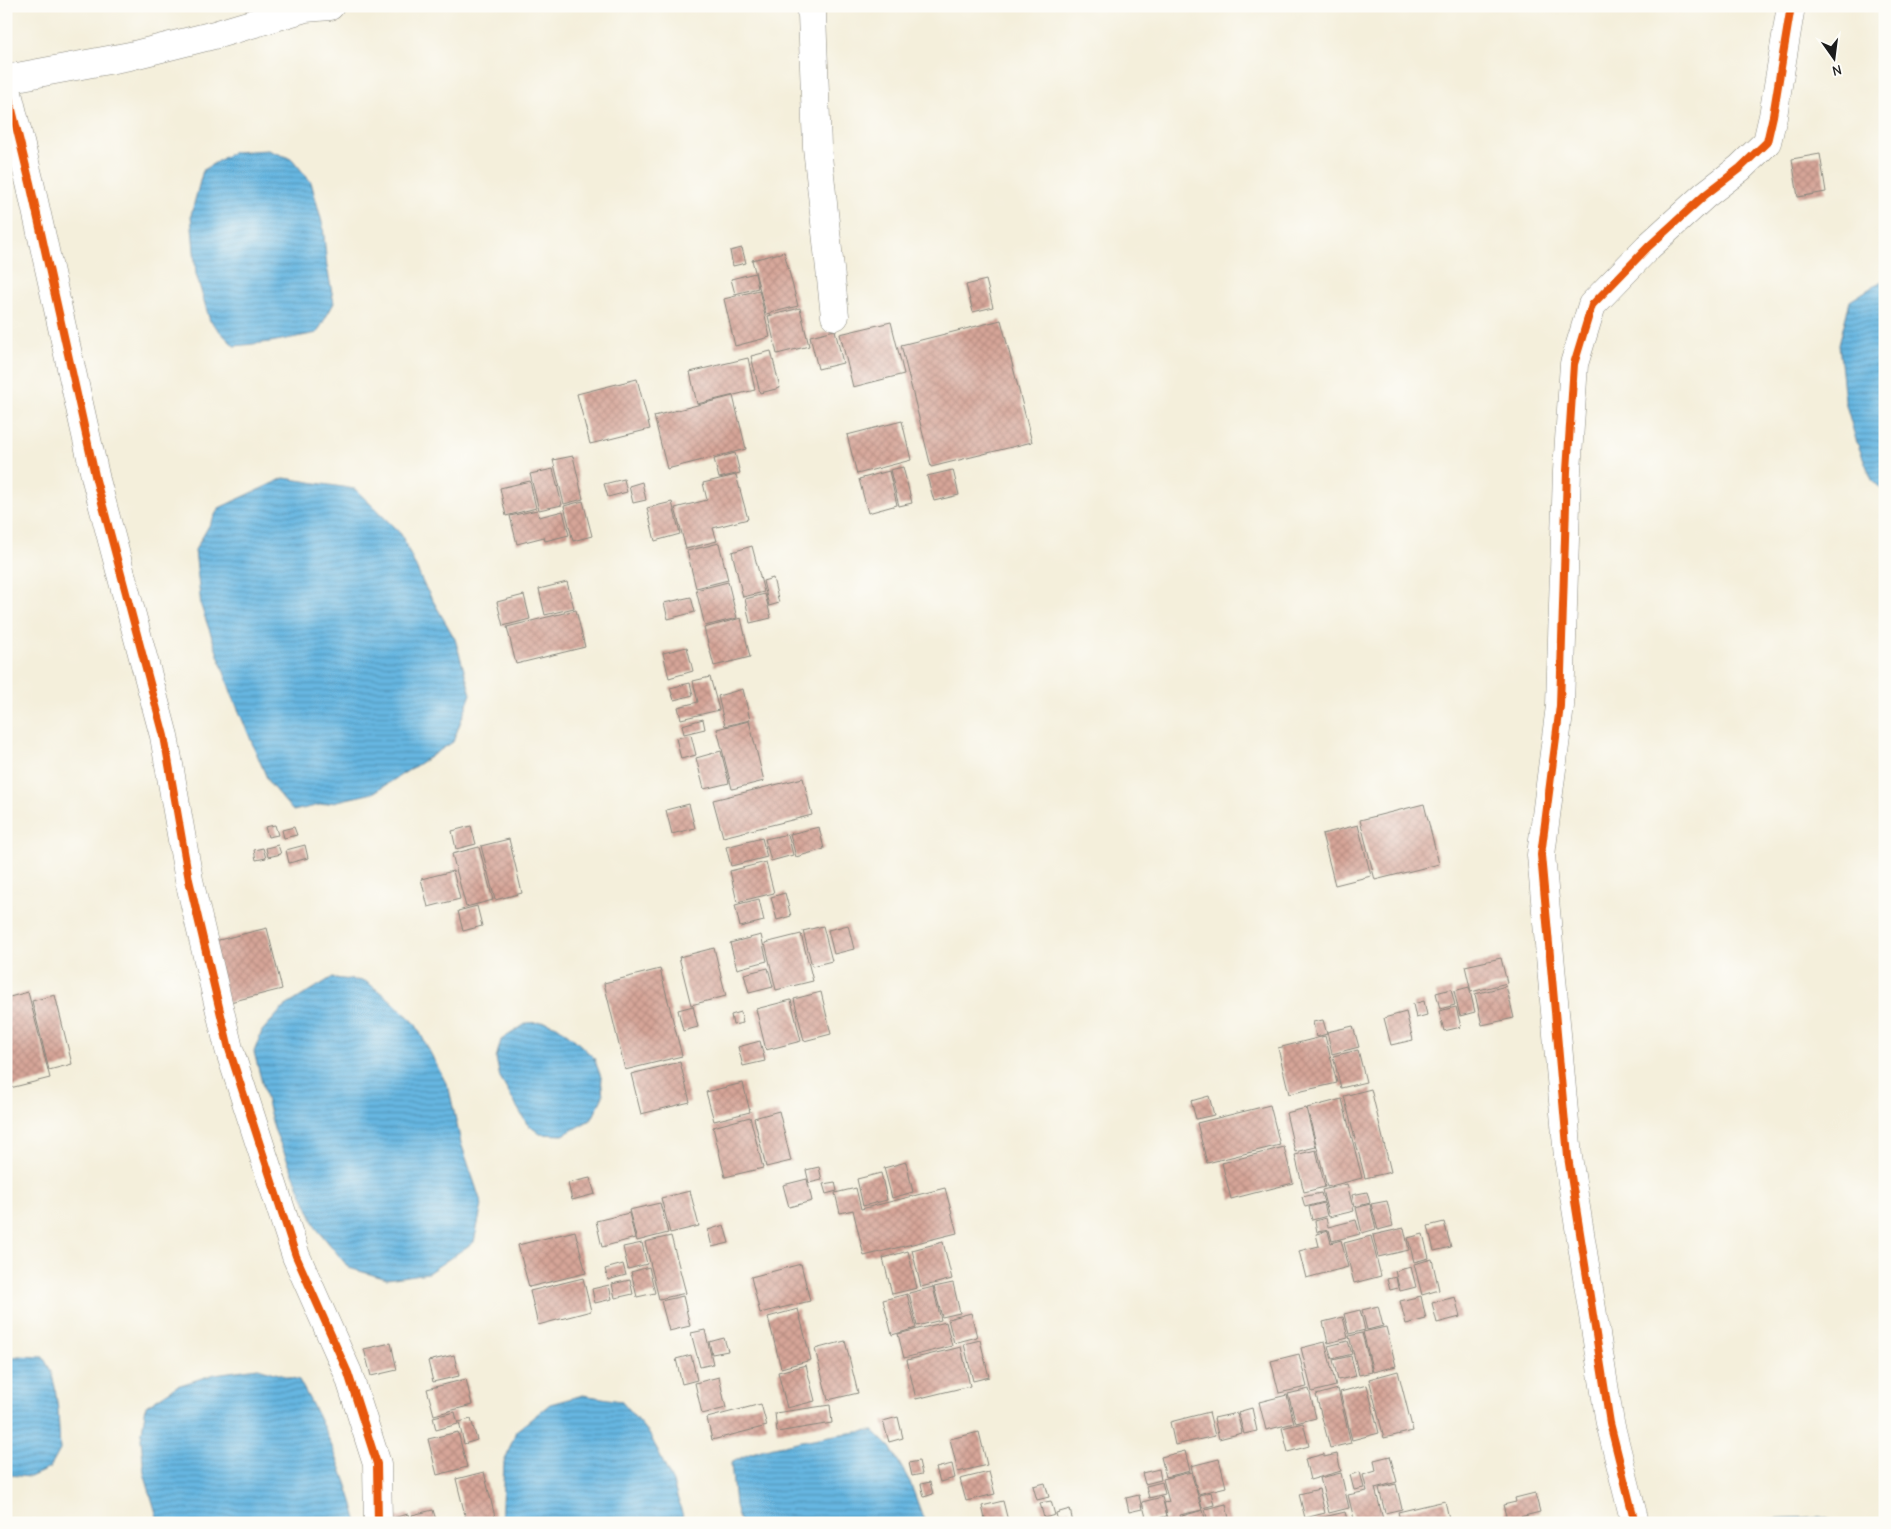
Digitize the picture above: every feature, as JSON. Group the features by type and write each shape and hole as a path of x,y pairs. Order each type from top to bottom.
{"street":[{"path":"6,79 130,56 218,34 305,8 330,6"},
{"path":"809,6 812,14 817,147 835,316"},
{"path":"1634,1523 1610,1423 1568,1157 1541,855 1560,706 1567,471 1574,364 1592,305 1648,247 1705,195 1740,168 1767,142 1791,6"},
{"path":"6,85 30,183 96,480 164,736 189,880 229,1049 296,1256 348,1373 377,1464 378,1523"}],"water":[{"path":"268,150 292,159 311,182 323,226 327,267 334,303 317,333 271,342 234,346 210,321 196,274 191,215 203,170 233,152"},
{"path":"1885,281 1885,493 1872,480 1856,440 1845,401 1839,344 1850,301 1880,282"},
{"path":"284,478 355,489 401,534 424,585 455,639 471,694 453,742 373,793 293,811 269,783 232,695 201,606 195,550 219,508"},
{"path":"331,978 365,981 387,997 415,1023 449,1089 461,1143 482,1205 474,1242 428,1273 387,1279 349,1268 317,1229 274,1129 254,1052 262,1031 284,1007"},
{"path":"545,1022 557,1026 594,1058 601,1077 603,1096 592,1119 563,1135 540,1134 527,1124 500,1078 496,1058 501,1040 527,1023"},
{"path":"18,1356 43,1357 51,1371 58,1410 60,1450 50,1468 30,1477 10,1475 6,1470 6,1360"},
{"path":"258,1368 299,1380 333,1450 347,1485 358,1523 159,1523 144,1473 141,1438 146,1406 177,1386 215,1374"},
{"path":"583,1395 621,1401 650,1435 673,1483 685,1523 501,1523 504,1463 516,1431 550,1404"},
{"path":"874,1431 890,1447 910,1482 925,1523 740,1523 735,1505 731,1463 756,1452 797,1442 854,1432"},
{"path":"1820,1517 1842,1523 1755,1523 1761,1519"}],"building":[{"path":"1820,154 1826,192 1798,197 1792,159"},
{"path":"742,248 746,263 733,266 730,251"},
{"path":"784,252 798,306 766,314 752,260"},
{"path":"755,273 758,288 735,294 731,279"},
{"path":"986,280 993,307 973,312 966,285"},
{"path":"759,290 770,337 735,346 724,299"},
{"path":"800,308 809,346 777,354 768,316"},
{"path":"1001,320 1032,442 931,467 901,345"},
{"path":"891,322 904,374 853,387 840,334"},
{"path":"835,330 843,363 818,369 810,336"},
{"path":"771,351 780,388 760,393 751,356"},
{"path":"748,358 755,390 697,404 690,372"},
{"path":"637,379 650,429 590,444 577,394"},
{"path":"733,396 746,449 667,469 654,416"},
{"path":"902,421 911,460 857,474 847,435"},
{"path":"735,453 740,473 719,478 714,459"},
{"path":"573,456 583,499 564,504 553,460"},
{"path":"903,467 912,503 899,506 890,470"},
{"path":"553,469 562,505 539,510 530,474"},
{"path":"953,470 959,495 934,501 927,476"},
{"path":"889,471 897,505 868,513 859,479"},
{"path":"736,475 748,519 713,528 717,541 686,549 675,508 707,500 703,483"},
{"path":"624,479 627,492 608,497 604,484"},
{"path":"530,481 536,508 506,516 500,488"},
{"path":"642,482 646,500 633,503 629,486"},
{"path":"583,501 592,536 573,541 564,506"},
{"path":"672,502 680,534 655,541 647,508"},
{"path":"537,510 539,517 563,511 569,535 545,541 544,537 517,544 510,516"},
{"path":"719,543 728,580 696,588 687,551"},
{"path":"752,546 764,592 743,597 732,552"},
{"path":"773,578 779,603 769,606 763,581"},
{"path":"567,582 574,608 545,615 539,589"},
{"path":"728,582 737,618 705,626 696,590"},
{"path":"765,594 771,618 750,623 745,599"},
{"path":"524,595 530,619 503,626 497,602"},
{"path":"691,597 695,612 668,619 664,603"},
{"path":"576,610 585,647 516,664 507,627"},
{"path":"741,618 750,657 714,666 704,628"},
{"path":"687,647 693,671 669,678 663,653"},
{"path":"710,677 719,710 681,719 678,707 698,702 693,681"},
{"path":"690,683 693,695 674,700 670,688"},
{"path":"743,689 750,720 725,726 718,696"},
{"path":"703,719 705,729 684,734 682,725"},
{"path":"749,721 764,781 732,789 717,729"},
{"path":"691,735 696,755 681,759 676,738"},
{"path":"721,751 729,783 704,789 696,758"},
{"path":"803,778 812,815 723,837 713,800"},
{"path":"689,804 695,828 672,834 666,810"},
{"path":"1424,804 1439,864 1375,880 1360,820"},
{"path":"275,825 278,835 268,837 265,827"},
{"path":"1358,825 1371,876 1335,885 1322,834"},
{"path":"471,826 476,844 456,849 452,831"},
{"path":"294,827 297,835 284,838 282,830"},
{"path":"819,827 824,849 796,857 790,834"},
{"path":"788,834 793,855 771,861 765,839"},
{"path":"762,838 767,857 731,866 726,847"},
{"path":"509,839 522,893 495,900 481,846"},
{"path":"278,845 281,854 268,857 266,848"},
{"path":"305,845 308,858 289,863 286,850"},
{"path":"479,847 493,900 466,907 452,854"},
{"path":"263,848 266,858 256,860 254,850"},
{"path":"766,862 774,893 737,902 730,871"},
{"path":"453,871 460,899 428,907 421,879"},
{"path":"785,893 791,916 777,920 771,897"},
{"path":"759,899 764,921 740,927 735,905"},
{"path":"477,906 482,926 463,931 458,911"},
{"path":"848,925 854,949 834,954 828,930"},
{"path":"823,926 832,961 812,966 803,931"},
{"path":"267,928 282,989 226,1003 211,942"},
{"path":"801,934 813,981 776,990 765,943"},
{"path":"761,935 767,961 737,969 730,943"},
{"path":"714,948 726,996 691,1005 679,957"},
{"path":"1501,958 1507,983 1471,992 1465,966"},
{"path":"768,968 773,987 749,993 744,974"},
{"path":"660,969 682,1056 625,1070 604,983"},
{"path":"1506,986 1514,1018 1482,1025 1475,994"},
{"path":"1469,987 1475,1012 1460,1016 1454,991"},
{"path":"1451,989 1455,1005 1440,1009 1436,993"},
{"path":"28,992 50,1078 6,1089 6,998"},
{"path":"821,992 831,1034 804,1041 794,999"},
{"path":"55,995 72,1064 49,1070 32,1001"},
{"path":"791,1000 801,1041 766,1050 756,1009"},
{"path":"1424,1001 1427,1015 1416,1018 1413,1004"},
{"path":"693,1006 698,1027 683,1031 678,1010"},
{"path":"1456,1007 1461,1027 1444,1031 1439,1011"},
{"path":"741,1012 743,1023 733,1025 731,1015"},
{"path":"1406,1012 1413,1040 1391,1045 1384,1018"},
{"path":"1323,1020 1327,1034 1316,1037 1313,1022"},
{"path":"1353,1026 1359,1047 1332,1054 1327,1032"},
{"path":"1325,1036 1337,1083 1289,1094 1278,1048"},
{"path":"760,1041 765,1061 743,1066 738,1047"},
{"path":"1358,1050 1366,1082 1341,1088 1333,1056"},
{"path":"680,1062 690,1102 641,1114 631,1074"},
{"path":"743,1083 750,1112 714,1121 706,1092"},
{"path":"1371,1089 1391,1172 1365,1178 1344,1096"},
{"path":"1209,1096 1214,1115 1196,1119 1191,1101"},
{"path":"1342,1099 1362,1178 1327,1187 1307,1108"},
{"path":"1270,1105 1280,1145 1207,1163 1197,1123"},
{"path":"1306,1108 1316,1147 1295,1152 1286,1113"},
{"path":"779,1111 791,1161 766,1167 754,1118"},
{"path":"750,1117 763,1168 725,1177 713,1127"},
{"path":"1284,1147 1293,1183 1231,1199 1222,1163"},
{"path":"1316,1150 1325,1187 1304,1192 1295,1155"},
{"path":"906,1162 913,1192 892,1198 884,1168"},
{"path":"819,1167 822,1180 809,1183 806,1170"},
{"path":"881,1173 887,1200 863,1206 857,1179"},
{"path":"590,1178 595,1194 572,1200 568,1183"},
{"path":"807,1179 812,1201 789,1207 783,1185"},
{"path":"835,1182 837,1191 826,1194 823,1184"},
{"path":"1347,1184 1354,1211 1329,1217 1322,1190"},
{"path":"856,1188 861,1209 945,1188 957,1233 864,1256 853,1210 840,1213 835,1193"},
{"path":"690,1191 699,1226 670,1233 661,1198"},
{"path":"1367,1192 1370,1203 1355,1207 1352,1195"},
{"path":"1321,1193 1324,1202 1305,1207 1302,1197"},
{"path":"1387,1201 1393,1226 1378,1230 1371,1204"},
{"path":"660,1203 668,1233 637,1241 629,1210"},
{"path":"1324,1203 1327,1216 1312,1220 1309,1207"},
{"path":"1370,1204 1376,1229 1362,1233 1356,1208"},
{"path":"629,1213 635,1238 602,1247 596,1221"},
{"path":"1326,1218 1328,1227 1356,1220 1360,1234 1332,1241 1329,1230 1317,1232 1315,1221"},
{"path":"1444,1222 1451,1247 1434,1251 1428,1226"},
{"path":"724,1225 729,1243 712,1247 708,1230"},
{"path":"1404,1228 1409,1250 1378,1257 1373,1235"},
{"path":"575,1231 586,1273 529,1287 518,1245"},
{"path":"1328,1231 1331,1243 1341,1240 1348,1267 1306,1278 1299,1251 1319,1246 1316,1234"},
{"path":"1423,1234 1429,1258 1414,1262 1408,1238"},
{"path":"671,1236 686,1293 659,1299 645,1242"},
{"path":"1371,1236 1381,1276 1354,1283 1344,1243"},
{"path":"943,1242 952,1279 921,1287 912,1250"},
{"path":"642,1243 647,1264 628,1269 623,1247"},
{"path":"908,1251 917,1288 892,1294 883,1258"},
{"path":"1432,1259 1439,1290 1422,1295 1414,1264"},
{"path":"623,1264 626,1275 608,1280 605,1269"},
{"path":"801,1264 810,1301 760,1313 751,1277"},
{"path":"649,1267 655,1293 637,1297 631,1272"},
{"path":"1411,1267 1416,1287 1400,1291 1395,1271"},
{"path":"1396,1277 1398,1288 1390,1290 1387,1279"},
{"path":"583,1278 591,1311 538,1325 530,1291"},
{"path":"630,1280 633,1294 615,1298 612,1284"},
{"path":"953,1283 960,1313 942,1317 934,1287"},
{"path":"609,1285 612,1299 595,1303 592,1289"},
{"path":"933,1287 941,1320 917,1326 909,1293"},
{"path":"907,1294 916,1328 892,1335 883,1300"},
{"path":"683,1296 690,1326 669,1331 661,1301"},
{"path":"1421,1296 1426,1319 1406,1324 1400,1301"},
{"path":"1455,1297 1460,1317 1437,1323 1432,1303"},
{"path":"1378,1306 1383,1326 1367,1330 1362,1310"},
{"path":"798,1309 811,1360 781,1368 768,1317"},
{"path":"1360,1310 1365,1330 1349,1334 1344,1314"},
{"path":"971,1313 977,1337 954,1343 948,1319"},
{"path":"1343,1317 1348,1338 1328,1343 1323,1322"},
{"path":"946,1322 952,1346 904,1358 898,1334"},
{"path":"1386,1327 1396,1366 1373,1372 1363,1332"},
{"path":"705,1330 713,1364 700,1367 691,1333"},
{"path":"1362,1333 1372,1372 1359,1375 1349,1336"},
{"path":"724,1338 728,1351 712,1354 709,1342"},
{"path":"980,1340 989,1377 973,1381 964,1344"},
{"path":"845,1341 858,1393 828,1400 815,1349"},
{"path":"1348,1341 1352,1354 1332,1359 1328,1346"},
{"path":"1325,1342 1336,1386 1312,1392 1301,1348"},
{"path":"391,1343 397,1370 371,1376 364,1349"},
{"path":"961,1347 970,1386 916,1399 907,1360"},
{"path":"1299,1354 1307,1387 1279,1393 1271,1361"},
{"path":"454,1355 459,1376 433,1382 428,1361"},
{"path":"691,1355 697,1380 682,1384 676,1359"},
{"path":"1351,1356 1356,1376 1338,1380 1333,1360"},
{"path":"806,1365 815,1401 787,1408 778,1372"},
{"path":"1398,1371 1413,1431 1384,1438 1369,1379"},
{"path":"719,1377 726,1408 702,1414 695,1383"},
{"path":"466,1379 472,1405 434,1415 427,1389"},
{"path":"1367,1385 1379,1433 1352,1440 1340,1392"},
{"path":"1309,1389 1316,1418 1296,1423 1288,1394"},
{"path":"1338,1389 1351,1443 1330,1448 1316,1395"},
{"path":"1287,1395 1294,1423 1266,1430 1259,1402"},
{"path":"761,1404 767,1426 712,1440 707,1418"},
{"path":"830,1405 832,1423 777,1432 775,1413"},
{"path":"1252,1408 1257,1431 1244,1434 1238,1412"},
{"path":"455,1412 458,1424 436,1430 433,1417"},
{"path":"1209,1412 1215,1436 1175,1445 1170,1422"},
{"path":"1237,1413 1242,1433 1219,1439 1214,1418"},
{"path":"898,1417 903,1438 889,1442 883,1421"},
{"path":"471,1419 477,1440 464,1444 459,1422"},
{"path":"1303,1423 1309,1446 1288,1452 1282,1428"},
{"path":"458,1432 467,1467 437,1475 428,1439"},
{"path":"979,1432 987,1465 958,1472 950,1439"},
{"path":"1185,1451 1190,1471 1166,1477 1161,1457"},
{"path":"1324,1454 1324,1457 1337,1454 1341,1471 1310,1480 1305,1459"},
{"path":"1390,1456 1397,1482 1375,1488 1384,1523 1355,1523 1348,1495 1367,1491 1363,1475 1376,1471 1374,1460"},
{"path":"1219,1459 1226,1487 1198,1494 1191,1466"},
{"path":"919,1461 922,1474 912,1476 909,1463"},
{"path":"952,1464 955,1478 940,1482 936,1468"},
{"path":"1159,1469 1161,1480 1145,1484 1142,1473"},
{"path":"484,1472 496,1521 467,1523 456,1479"},
{"path":"989,1472 995,1494 966,1501 960,1479"},
{"path":"1191,1472 1202,1510 1180,1515 1182,1523 1154,1523 1168,1519 1164,1503 1169,1502 1163,1479"},
{"path":"1360,1472 1364,1488 1354,1490 1350,1475"},
{"path":"1341,1473 1349,1508 1329,1513 1320,1478"},
{"path":"930,1482 933,1494 924,1497 921,1484"},
{"path":"1162,1482 1165,1494 1149,1498 1146,1486"},
{"path":"1045,1483 1049,1497 1037,1500 1033,1486"},
{"path":"1396,1484 1402,1509 1385,1513 1379,1488"},
{"path":"1319,1489 1325,1513 1305,1518 1299,1494"},
{"path":"1211,1492 1214,1505 1202,1508 1199,1495"},
{"path":"1535,1493 1540,1512 1520,1517 1521,1523 1508,1523 1503,1505 1516,1502 1515,1498"},
{"path":"1139,1495 1142,1509 1129,1512 1126,1498"},
{"path":"1162,1497 1167,1516 1147,1521 1142,1502"},
{"path":"1003,1501 1008,1521 986,1523 982,1506"},
{"path":"1051,1501 1055,1515 1044,1518 1040,1503"},
{"path":"1445,1501 1450,1523 1401,1523 1398,1512"},
{"path":"1226,1504 1230,1523 1208,1523 1205,1509"},
{"path":"1070,1509 1073,1523 1058,1523 1056,1513"},
{"path":"433,1510 437,1523 414,1523 412,1515"},
{"path":"1203,1510 1206,1523 1183,1523 1182,1516"},
{"path":"1345,1512 1348,1523 1316,1523 1315,1519"},
{"path":"408,1514 410,1523 387,1523 386,1520"}],"cycle path":[{"path":"1635,1523 1610,1423 1568,1157 1541,855 1560,706 1567,471 1574,364 1592,305 1648,247 1705,195 1740,168 1767,142 1791,6"},
{"path":"6,85 30,183 96,480 164,736 189,880 229,1049 296,1256 348,1373 377,1464 378,1523"}]}
